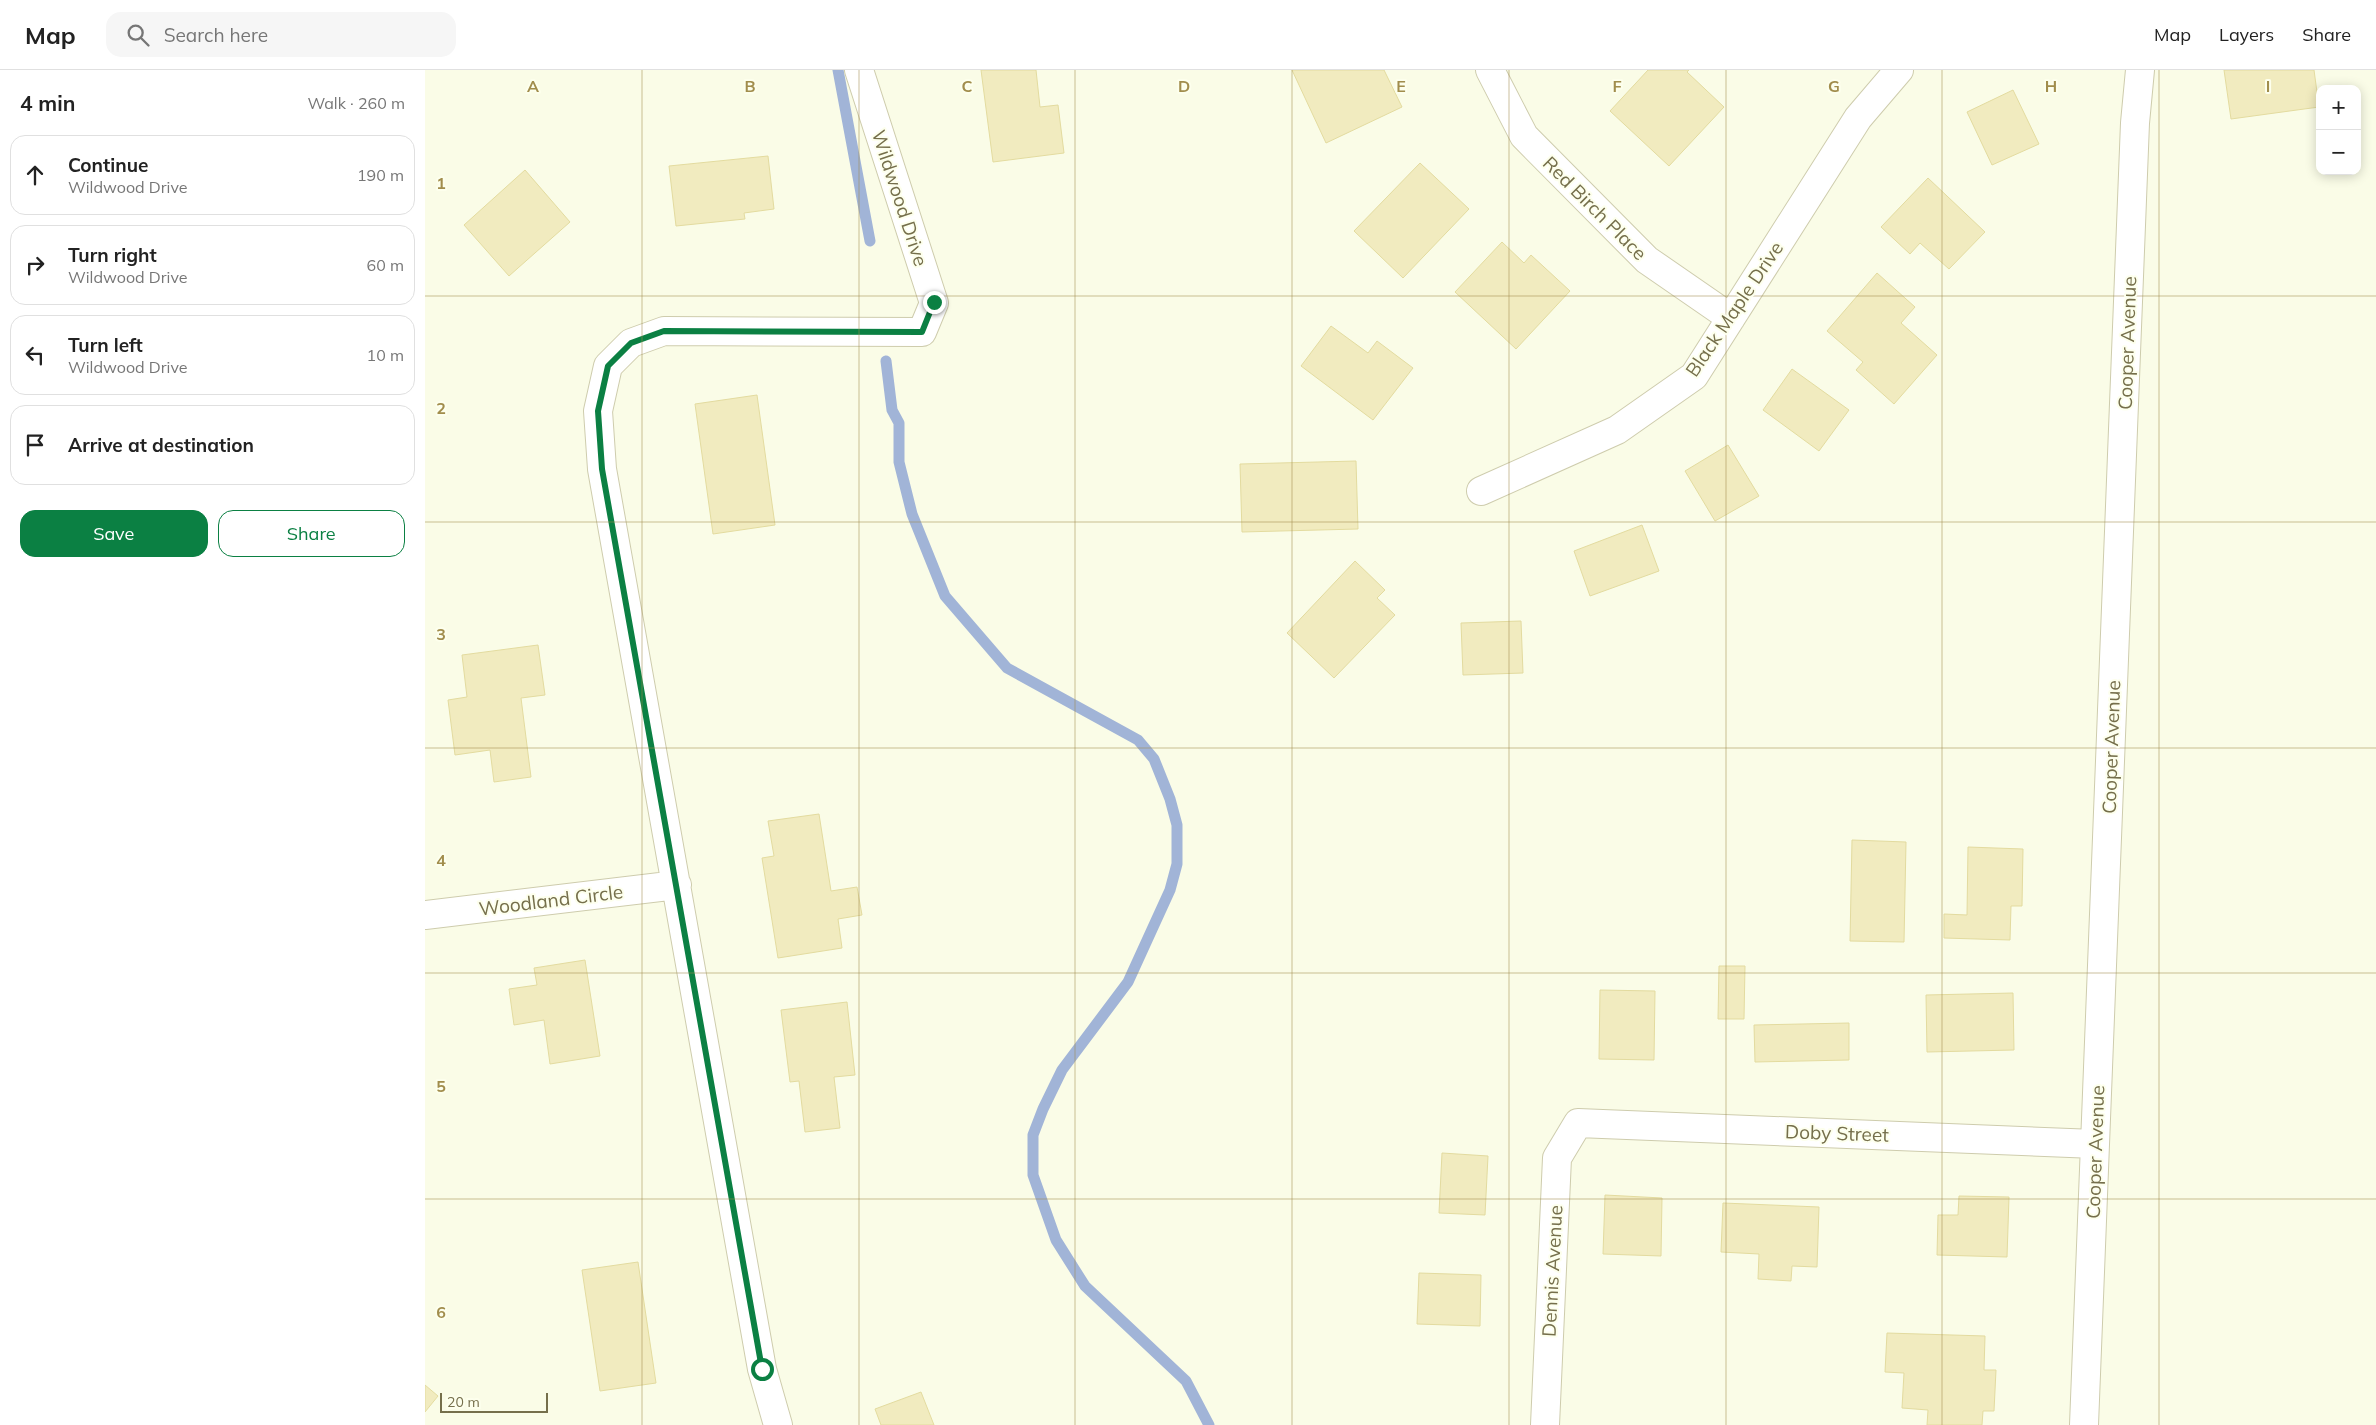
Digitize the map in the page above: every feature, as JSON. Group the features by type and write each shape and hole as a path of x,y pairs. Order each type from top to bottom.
{"street":[{"name":"Wildwood Drive","path":"778,1425 762,1369 602,469 598,411 608,366 631,343 664,331 922,332 934,302 859,70"},
{"name":"Red Birch Place","path":"1490,70 1524,136 1647,260 1731,318"},
{"name":"Black Maple Drive","path":"1481,491 1617,430 1695,376 1859,118 1899,70"},
{"name":"Cooper Avenue","path":"2084,1425 2135,124 2140,70"},
{"name":"Woodland Circle","path":"425,915 677,885"},
{"name":"Doby Street","path":"1578,1123 2095,1144"},
{"name":"Dennis Avenue","path":"1545,1425 1557,1158 1578,1123"}],"building":[{"path":"981,70 1036,70 1040,107 1058,105 1064,153 993,162"},
{"path":"1292,70 1384,70 1402,107 1326,143"},
{"path":"1648,70 1689,70 1687,72 1724,107 1669,166 1610,111"},
{"path":"2224,70 2314,70 2316,107 2231,119"},
{"path":"2013,90 2039,144 1992,165 1967,112"},
{"path":"768,156 774,209 744,213 745,219 676,226 669,166"},
{"path":"1420,163 1469,209 1403,278 1354,231"},
{"path":"525,170 570,222 509,276 464,225"},
{"path":"1928,178 1985,232 1949,269 1920,243 1910,254 1881,227"},
{"path":"1502,242 1524,263 1531,255 1570,291 1516,349 1455,292"},
{"path":"1877,273 1915,307 1901,323 1937,355 1894,404 1856,370 1863,362 1827,331"},
{"path":"1331,326 1368,353 1377,341 1413,368 1373,420 1301,366"},
{"path":"1792,369 1849,410 1819,451 1763,410"},
{"path":"757,395 775,525 713,534 695,404"},
{"path":"1728,445 1759,496 1715,521 1685,471"},
{"path":"1356,461 1358,529 1242,532 1240,464"},
{"path":"1642,525 1659,571 1590,596 1574,551"},
{"path":"1355,561 1385,590 1377,598 1395,615 1334,678 1287,633"},
{"path":"1521,621 1523,673 1463,675 1461,623"},
{"path":"538,645 545,695 521,698 531,777 494,782 490,750 455,755 448,700 467,697 462,655"},
{"path":"819,814 831,891 857,887 862,915 838,919 842,948 778,958 762,858 774,856 768,821"},
{"path":"1852,840 1906,842 1904,942 1850,941"},
{"path":"1968,847 2023,849 2022,906 2011,906 2010,940 1944,938 1944,914 1967,915"},
{"path":"585,960 600,1056 550,1064 544,1020 514,1025 509,989 537,985 534,968"},
{"path":"1719,966 1745,966 1744,1019 1718,1019"},
{"path":"1600,990 1655,991 1654,1060 1599,1059"},
{"path":"2013,993 2014,1050 1927,1052 1926,995"},
{"path":"847,1002 855,1075 834,1077 840,1128 805,1132 799,1081 790,1082 781,1010"},
{"path":"1849,1023 1849,1060 1755,1062 1754,1025"},
{"path":"1442,1153 1488,1156 1485,1215 1439,1213"},
{"path":"1605,1195 1662,1198 1661,1256 1603,1254"},
{"path":"1959,1196 2009,1197 2007,1257 1937,1255 1938,1215 1958,1215"},
{"path":"1723,1203 1819,1207 1817,1267 1792,1266 1791,1281 1758,1279 1759,1254 1721,1252"},
{"path":"638,1262 656,1383 600,1391 582,1270"},
{"path":"1419,1273 1481,1275 1480,1326 1417,1324"},
{"path":"1887,1333 1985,1336 1984,1370 1996,1370 1994,1411 1983,1411 1982,1425 1927,1425 1928,1410 1902,1408 1904,1373 1885,1372"},
{"path":"425,1385 438,1396 425,1412"},
{"path":"921,1392 934,1425 881,1425 875,1409"}],"waterway":[{"path":"838,70 870,241"},
{"path":"886,361 892,410 899,423 899,462 912,514 945,596 1007,668 1138,740 1154,759 1170,799 1177,825 1177,864 1170,890 1128,982 1062,1070 1043,1109 1033,1135 1033,1175 1056,1240 1085,1286 1186,1381 1209,1425"}],"route":[{"path":"762,1369 602,469 598,411 608,366 631,343 664,331 922,332 934,302"}]}
